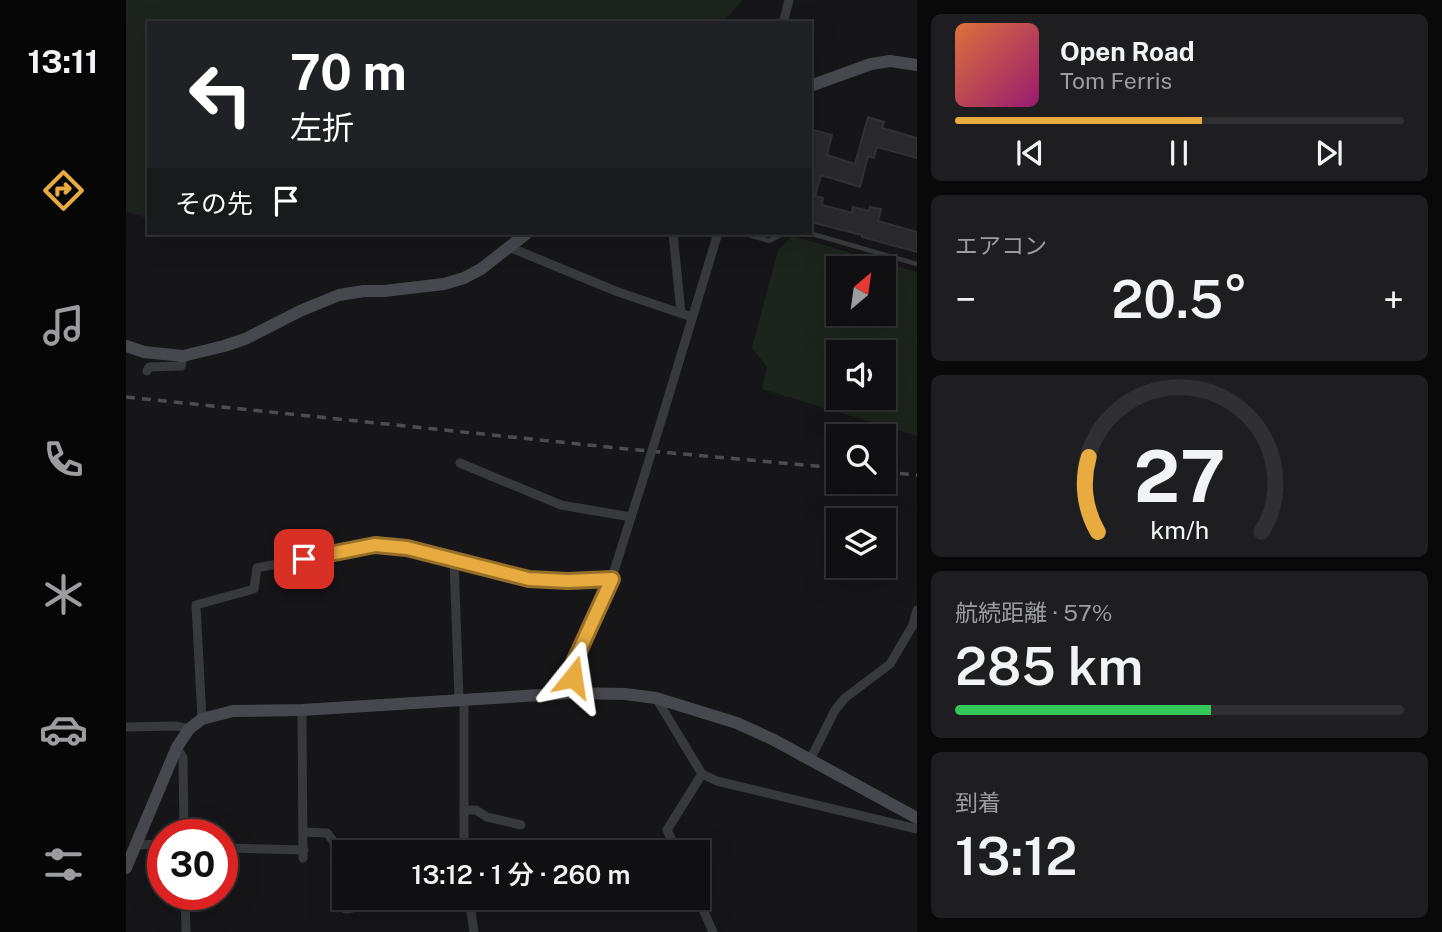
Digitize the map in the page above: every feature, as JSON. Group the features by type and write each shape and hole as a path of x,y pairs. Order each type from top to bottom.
{"street":[{"path":"784,21 789,0"},
{"path":"812,85 872,64 890,61 917,65"},
{"path":"126,346 144,352 183,356 224,346 339,295 364,290 384,291 444,284 464,278 481,269 524,235"},
{"path":"673,235 681,313"},
{"path":"572,693 575,660 612,579 717,235"},
{"path":"509,247 618,292 692,317"},
{"path":"147,371 149,367 181,366 183,356"},
{"path":"460,463 561,505 631,517"},
{"path":"202,719 196,605 254,589 257,568 375,545 407,548 529,579 612,579"},
{"path":"454,560 464,840"},
{"path":"810,760 835,710 845,698 890,664 909,633 917,610"},
{"path":"126,868 177,747 189,729 202,719 233,711 302,710 572,693 625,694 656,698 737,723 774,740 917,818"},
{"path":"656,698 702,774 718,781 917,829"},
{"path":"238,849 304,854 302,710"},
{"path":"126,727 177,726 189,729"},
{"path":"177,747 183,758 184,819"},
{"path":"672,840 667,830 702,774"},
{"path":"464,810 477,810 487,817 521,825"},
{"path":"303,832 327,833 332,840"},
{"path":"135,845 147,845"},
{"path":"185,910 186,932"},
{"path":"471,910 474,932"},
{"path":"703,910 713,932"}],"lane":[{"path":"812,234 917,264"},
{"path":"749,235 769,241 781,235"}],"shaded area":[{"path":"126,0 743,0 724,21 147,21 147,218 126,211"},
{"path":"792,236 861,256 826,256 826,326 896,326 896,266 917,272 917,436 896,430 896,424 877,424 831,410 896,410 896,340 826,340 826,408 762,389 767,367 752,348 778,250"}],"building":[{"path":"868,117 884,122 882,128 917,138 917,158 877,147 874,158 868,156 860,187 821,175 815,196 823,198 822,205 852,213 853,207 869,211 870,207 881,209 878,221 917,232 917,252 812,222 812,130 832,135 827,155 855,164"}],"railway":[{"path":"126,397 826,467"},
{"path":"896,473 917,475"}],"route":[{"path":"304,559 375,545 407,548 529,579 612,579 575,660 573,677"}]}
